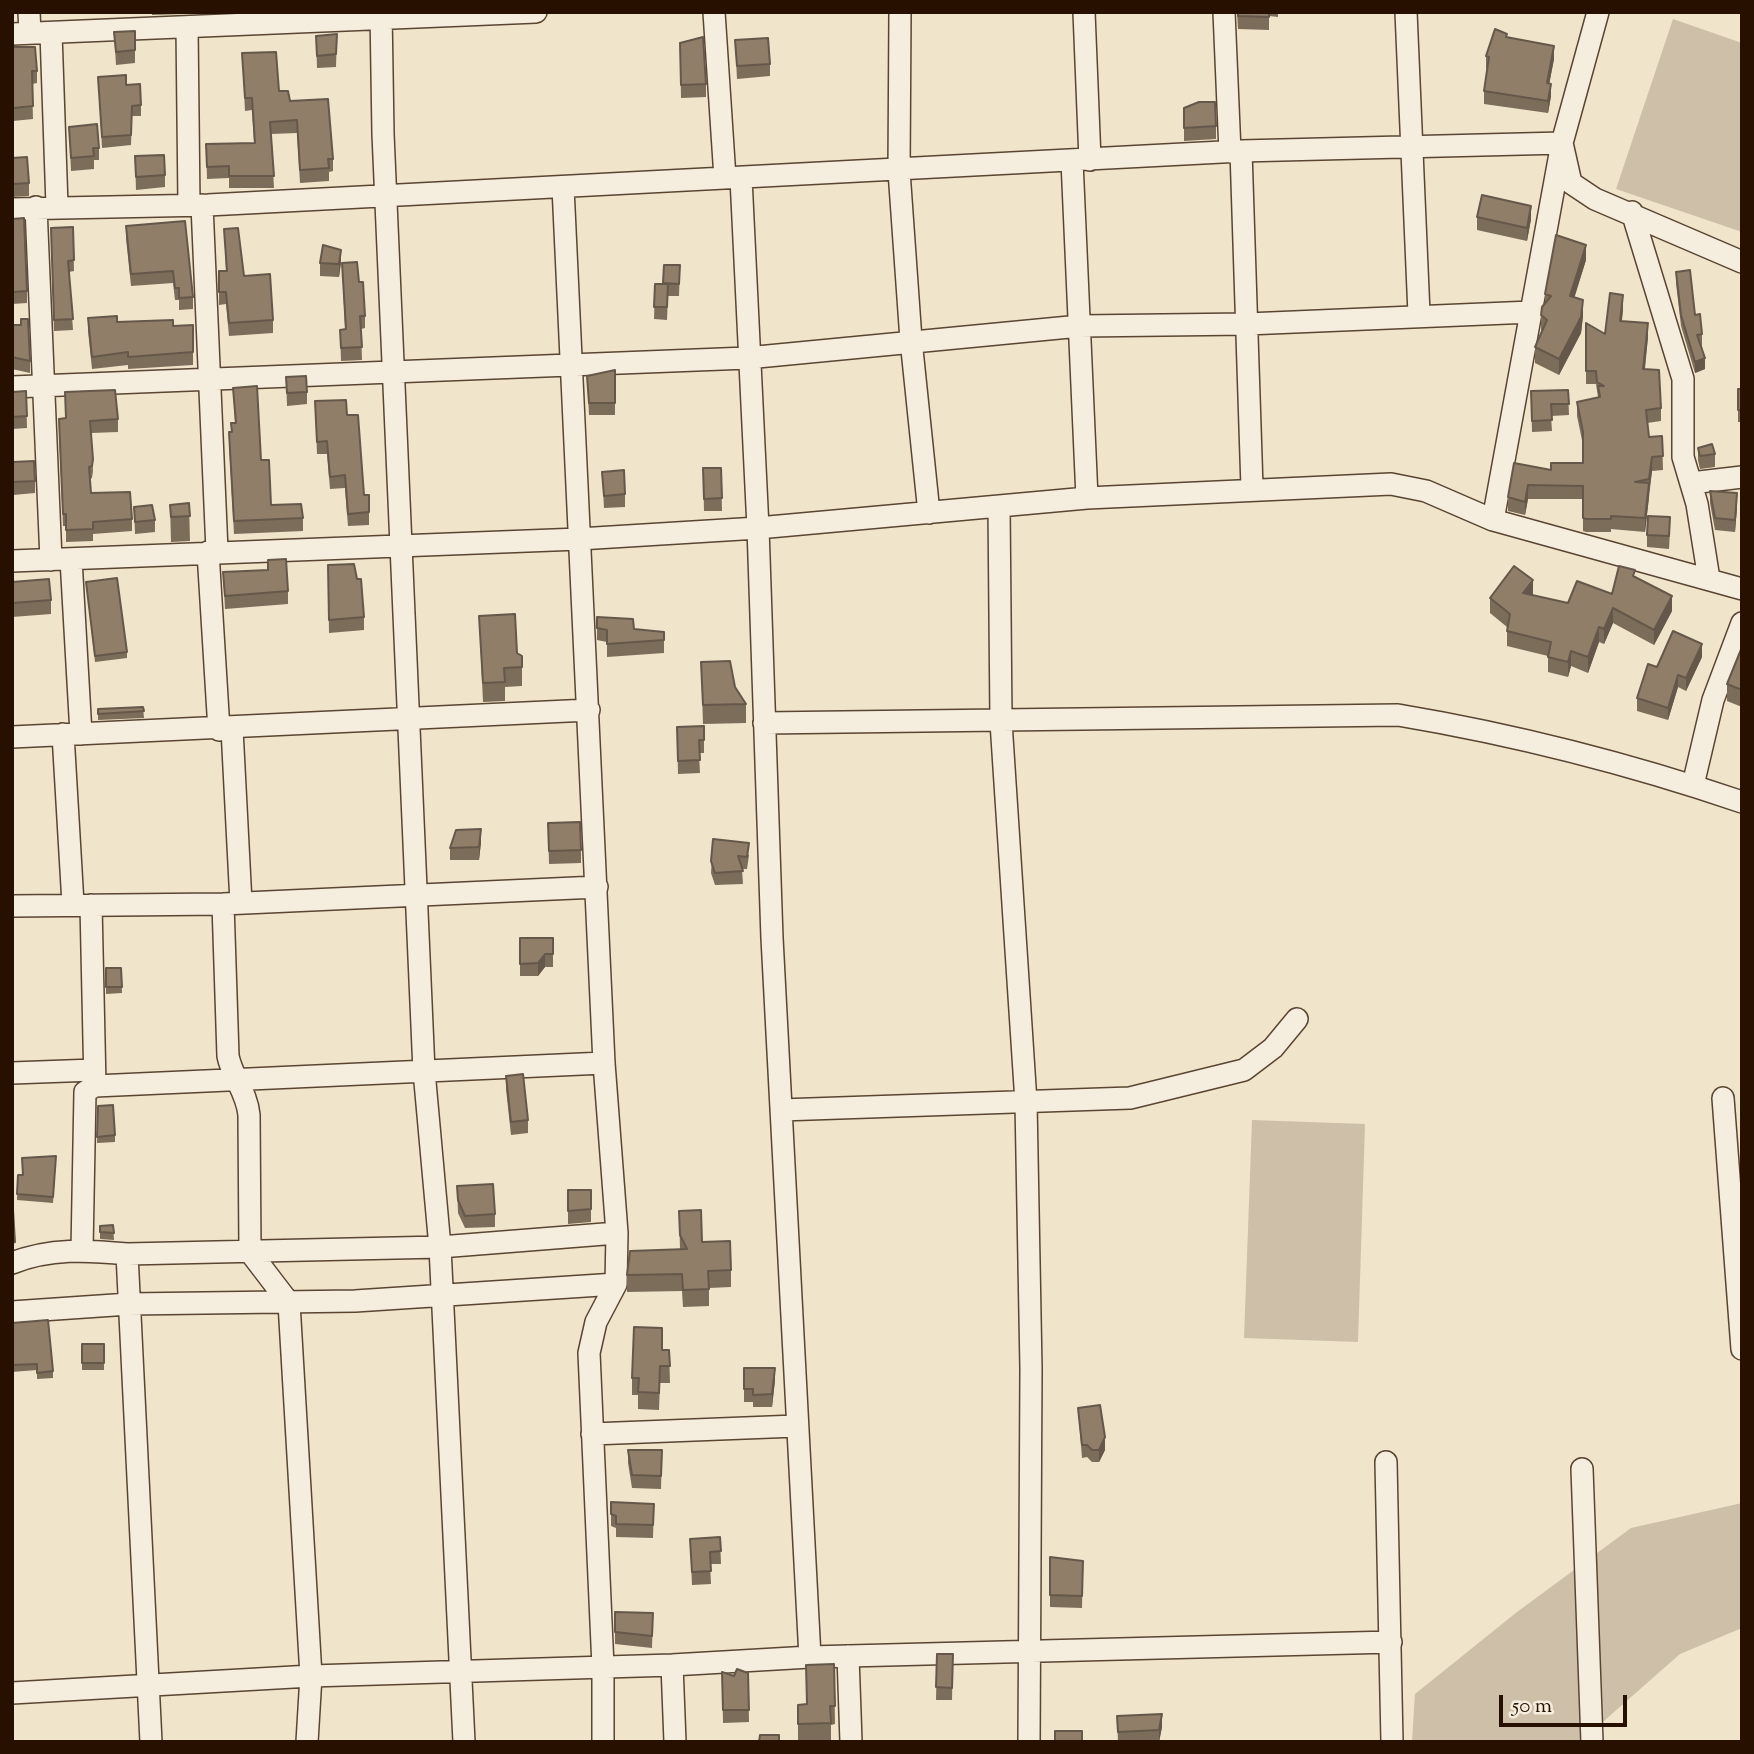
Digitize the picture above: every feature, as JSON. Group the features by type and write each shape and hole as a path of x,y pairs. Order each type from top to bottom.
{"street":[{"path":"82,1250 85,1092 94,1078 61,559 42,386 47,206 30,28 536,12"},
{"path":"714,12 733,178 758,528 781,1110 810,1657"},
{"path":"900,12 899,171 911,340 929,513"},
{"path":"1084,12 1080,326 1087,498"},
{"path":"1224,12 1247,324 1252,488"},
{"path":"1406,12 1419,314"},
{"path":"1493,520 1562,142 1598,12"},
{"path":"381,16 400,546 424,1071 440,1247 464,1742"},
{"path":"192,22 196,205 211,379 212,552 226,729 232,903 228,1056 247,1100 249,1115 250,1252 268,1272 289,1303 311,1676 307,1742"},
{"path":"12,208 196,205 1236,152 1562,142"},
{"path":"1562,142 1571,183 1595,199 1632,212 1742,262"},
{"path":"563,187 604,1063 617,1233 616,1284 596,1322 589,1353 603,1667 603,1742"},
{"path":"1632,212 1683,379 1681,445 1701,524 1709,579"},
{"path":"12,387 747,358 911,340 1080,326 1247,324 1419,314 1531,312"},
{"path":"1690,483 1742,477"},
{"path":"12,561 579,539 758,528 1087,498 1252,488 1391,484 1426,491 1493,520 1742,589"},
{"path":"999,506 1001,722 1026,1102 1031,1368 1029,1742"},
{"path":"1693,785 1713,700 1742,623"},
{"path":"12,737 589,710"},
{"path":"764,723 1398,715 1489,733 1693,785 1742,802"},
{"path":"12,906 232,903 597,887"},
{"path":"781,1110 1130,1098 1244,1069 1273,1048 1297,1019"},
{"path":"12,1073 94,1078 238,1080 604,1063"},
{"path":"1723,1098 1742,1349"},
{"path":"12,1264 34,1256 82,1250 127,1254 440,1247 617,1233"},
{"path":"127,1254 151,1742"},
{"path":"12,1312 129,1304 289,1303 442,1297 616,1284"},
{"path":"592,1434 796,1426"},
{"path":"1386,1462 1392,1742"},
{"path":"1582,1469 1592,1742"},
{"path":"12,1693 311,1676 672,1665 810,1657 1391,1642"},
{"path":"848,1656 851,1742"},
{"path":"672,1665 676,1742"}],"shaded area":[{"path":"1673,19 1742,43 1742,232 1616,189"},
{"path":"1252,1120 1365,1124 1358,1342 1244,1338"},
{"path":"1742,1503 1742,1628 1680,1654 1580,1742 1412,1742 1415,1694 1517,1612 1631,1528"}],"building":[{"path":"1238,12 1269,12 1269,17 1238,16"},
{"path":"1495,29 1507,34 1506,37 1554,46 1547,83 1551,84 1548,101 1484,91 1489,57 1486,56"},
{"path":"135,31 135,50 116,52 114,32"},
{"path":"337,34 336,54 317,56 316,36"},
{"path":"703,37 706,84 681,85 680,43"},
{"path":"768,38 770,64 737,66 735,40"},
{"path":"12,47 35,47 37,71 32,71 33,106 13,108"},
{"path":"276,52 279,91 288,91 290,101 328,99 333,159 328,159 329,168 300,170 297,120 270,122 274,176 229,176 229,166 207,167 206,144 255,143 252,98 245,98 242,53"},
{"path":"126,75 126,85 140,84 141,105 132,106 131,135 102,137 98,77"},
{"path":"1199,102 1215,102 1216,126 1184,128 1184,108"},
{"path":"97,124 99,148 93,148 94,156 71,158 69,127"},
{"path":"164,155 165,175 136,177 135,156"},
{"path":"27,157 29,183 12,184 12,158"},
{"path":"1482,195 1531,206 1527,228 1477,217"},
{"path":"24,218 27,291 12,292 12,219"},
{"path":"185,221 193,297 179,298 179,288 175,288 173,271 131,274 126,226"},
{"path":"73,227 74,260 68,261 73,319 54,320 51,228"},
{"path":"238,228 244,276 270,274 273,320 229,323 226,292 219,292 219,271 227,271 224,229"},
{"path":"1556,235 1586,245 1570,296 1583,300 1581,317 1559,359 1535,347 1547,320 1541,315 1542,307 1551,296 1545,294"},
{"path":"323,245 341,250 339,264 320,263"},
{"path":"357,262 359,282 363,282 365,316 360,316 362,347 341,348 340,330 346,329 342,263"},
{"path":"664,265 680,265 679,284 663,283"},
{"path":"1690,270 1695,315 1700,314 1702,334 1697,335 1705,358 1695,362 1681,315 1676,272"},
{"path":"655,284 668,284 667,307 654,307"},
{"path":"1610,293 1623,295 1620,321 1648,323 1643,369 1659,370 1661,408 1646,410 1649,437 1662,436 1663,456 1652,457 1649,479 1635,482 1649,483 1645,518 1583,518 1583,486 1528,485 1525,502 1508,497 1514,463 1551,470 1551,463 1583,463 1583,432 1577,402 1600,397 1598,386 1604,386 1597,382 1596,371 1586,371 1586,323 1605,334"},
{"path":"117,316 117,322 173,320 173,326 193,325 193,352 128,357 128,352 92,357 88,318"},
{"path":"21,319 28,319 30,361 12,357 12,325 21,325"},
{"path":"615,370 615,403 589,403 587,376"},
{"path":"306,376 307,392 287,393 286,377"},
{"path":"257,386 261,460 269,460 271,505 301,504 303,518 234,521 229,432 232,432 231,423 236,423 233,388"},
{"path":"1738,389 1742,389 1742,410 1738,410"},
{"path":"115,390 118,419 90,421 93,459 92,466 89,467 91,493 130,492 132,519 93,522 93,529 66,530 59,419 66,418 65,392"},
{"path":"1568,390 1569,404 1551,404 1552,420 1532,421 1531,391"},
{"path":"26,391 27,416 12,417 12,392"},
{"path":"346,400 347,415 358,415 364,495 369,495 369,512 348,514 345,475 330,477 327,441 317,442 315,401"},
{"path":"1712,444 1715,454 1700,456 1698,448"},
{"path":"12,454 13,462 34,461 35,481 12,482"},
{"path":"703,468 721,468 722,498 704,499"},
{"path":"624,470 625,494 604,496 602,472"},
{"path":"1710,491 1737,493 1735,520 1715,518"},
{"path":"189,503 190,516 171,517 170,505"},
{"path":"152,505 155,520 135,522 134,507"},
{"path":"1648,516 1670,517 1669,536 1647,535"},
{"path":"286,559 288,591 225,596 223,572 268,570 268,560"},
{"path":"354,564 357,579 361,579 364,617 329,620 328,565"},
{"path":"1514,566 1533,580 1523,593 1568,603 1577,581 1612,594 1619,566 1635,570 1633,576 1672,596 1654,630 1613,608 1604,629 1599,627 1588,657 1571,651 1568,662 1548,657 1551,642 1507,631 1510,614 1490,598"},
{"path":"117,578 127,652 95,656 86,582"},
{"path":"49,579 51,600 12,603 12,582"},
{"path":"515,614 517,653 522,656 522,667 504,668 505,682 483,683 479,616"},
{"path":"597,617 633,619 634,629 664,632 664,640 607,644 607,630 597,628"},
{"path":"1673,631 1702,644 1686,678 1678,675 1668,708 1637,698 1648,664 1657,667"},
{"path":"1742,647 1742,690 1727,684"},
{"path":"730,661 735,687 746,704 703,705 701,662"},
{"path":"143,707 144,711 98,714 98,709"},
{"path":"704,726 704,740 699,740 700,760 678,761 677,727"},
{"path":"580,822 581,850 549,851 548,823"},
{"path":"481,829 479,847 450,848 456,830"},
{"path":"713,839 749,843 747,857 738,856 743,871 715,873 711,861"},
{"path":"520,938 553,938 553,954 545,954 538,963 520,964"},
{"path":"106,968 121,968 122,987 106,987"},
{"path":"523,1074 528,1120 511,1122 506,1076"},
{"path":"113,1105 115,1135 97,1137 98,1106"},
{"path":"56,1156 53,1197 17,1194 18,1175 23,1175 22,1158"},
{"path":"493,1184 495,1214 465,1216 458,1200 457,1186"},
{"path":"568,1190 591,1190 591,1209 568,1211"},
{"path":"12,1194 15,1242 12,1243"},
{"path":"701,1210 702,1242 730,1241 731,1270 708,1271 709,1289 683,1290 682,1274 627,1275 630,1251 687,1249 680,1235 679,1211"},
{"path":"113,1225 114,1233 100,1232 100,1226"},
{"path":"48,1320 53,1371 37,1373 37,1364 12,1365 12,1323"},
{"path":"634,1327 662,1328 662,1350 669,1350 670,1366 660,1366 659,1393 638,1392 639,1378 632,1378"},
{"path":"82,1344 104,1344 104,1363 82,1363"},
{"path":"744,1368 775,1368 772,1394 753,1395 753,1389 744,1389"},
{"path":"1100,1405 1105,1437 1099,1450 1092,1450 1087,1445 1082,1445 1078,1408"},
{"path":"628,1450 662,1450 661,1476 632,1475"},
{"path":"611,1502 654,1504 653,1525 616,1524 616,1516 611,1514"},
{"path":"720,1537 721,1551 710,1552 711,1571 692,1572 690,1539"},
{"path":"1050,1557 1083,1561 1082,1596 1050,1595"},
{"path":"615,1612 653,1613 652,1636 615,1632"},
{"path":"937,1654 953,1654 952,1688 936,1687"},
{"path":"834,1664 835,1706 830,1706 831,1723 798,1724 798,1705 807,1704 806,1665"},
{"path":"737,1669 748,1673 749,1710 723,1710 722,1672 734,1676"},
{"path":"1162,1714 1159,1730 1118,1732 1117,1716"},
{"path":"1055,1731 1082,1731 1082,1742 1055,1742"},
{"path":"760,1735 779,1735 779,1742 759,1742"}]}
